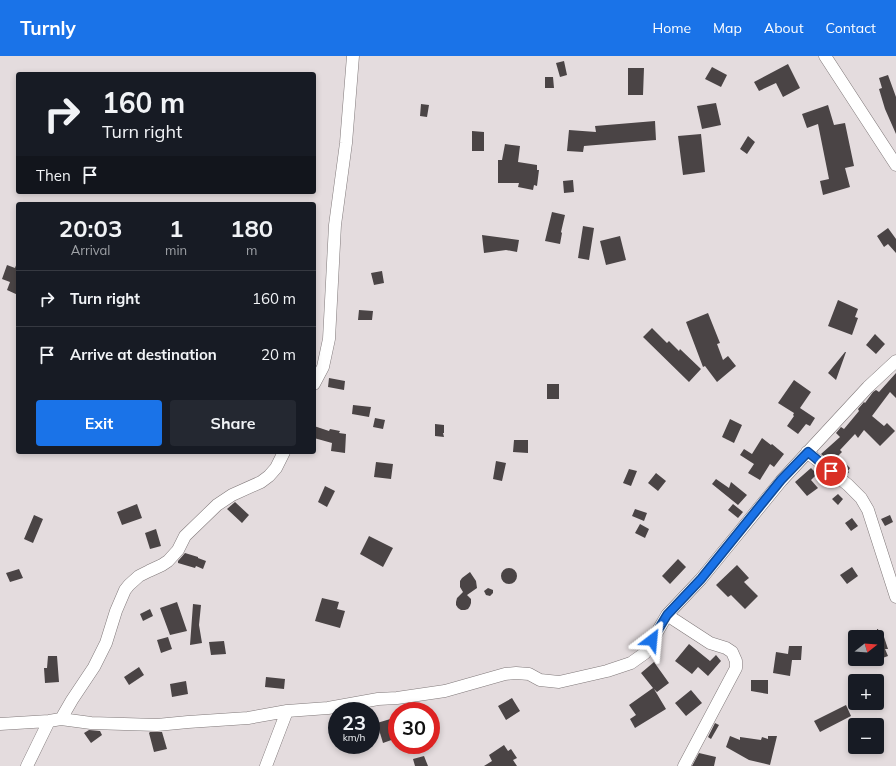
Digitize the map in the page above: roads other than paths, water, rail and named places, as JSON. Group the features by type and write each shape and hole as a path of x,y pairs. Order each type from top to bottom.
{"street":[{"path":"316,380 323,367 330,339 334,225 346,143 353,56"},
{"path":"825,56 896,165"},
{"path":"0,724 55,720 91,723 157,725 248,718 287,711 328,708 378,699 445,691 505,674 529,674 540,680 559,682 607,671 631,663 645,653 667,615 701,579 781,480 868,387 896,361"},
{"path":"808,452 848,485 861,498 868,510 896,597"},
{"path":"27,766 55,720 72,700 97,661 106,643 119,604 125,590 129,585 139,576 168,561 178,550 185,536 217,505 232,495 260,482 268,476 276,468 283,454"},
{"path":"667,615 710,643 726,648 732,652 736,661 736,668 684,766"},
{"path":"266,766 287,711"}]}
